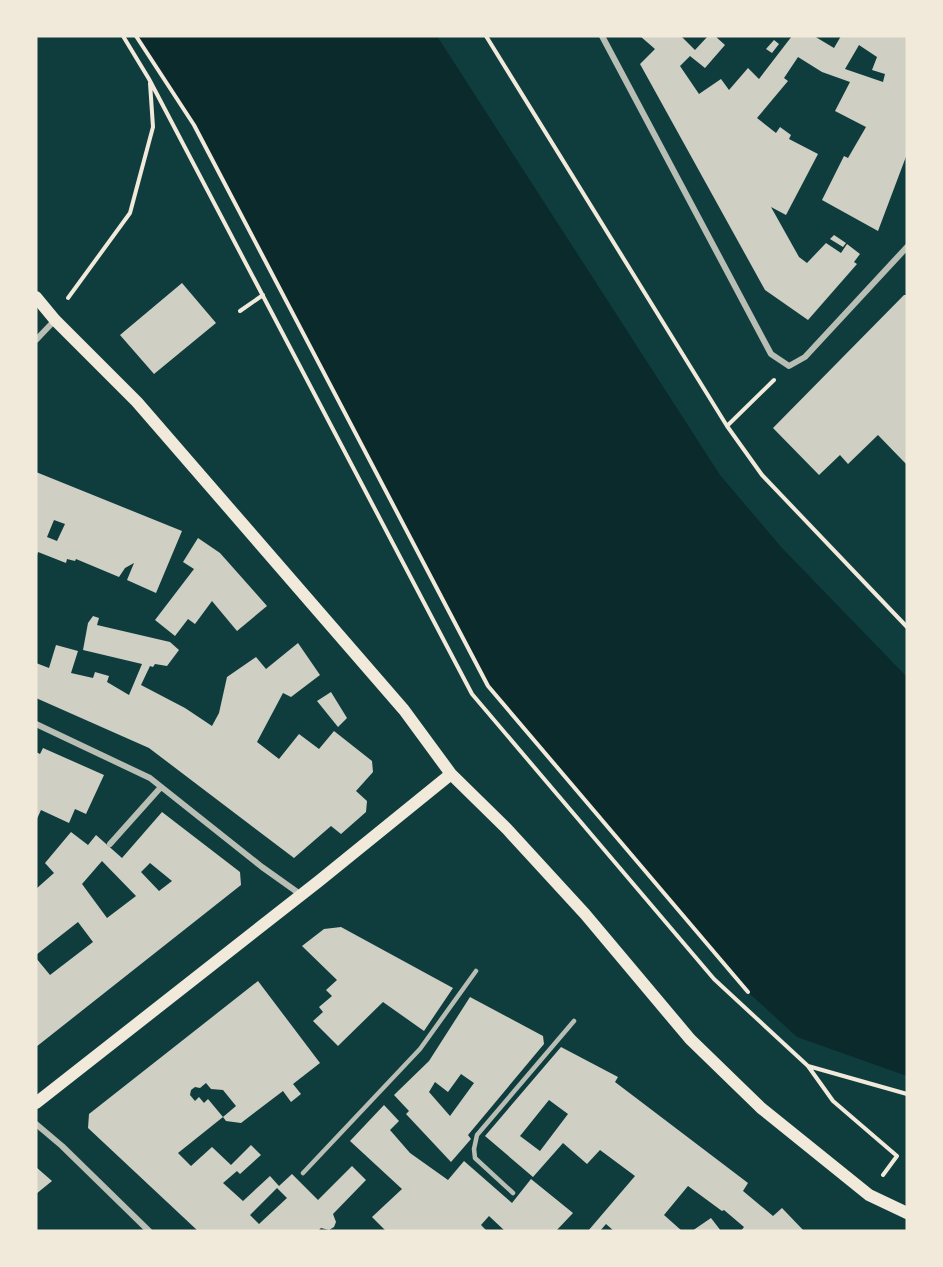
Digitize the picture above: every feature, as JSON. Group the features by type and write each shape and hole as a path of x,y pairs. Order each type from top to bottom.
{"main road":[{"path":"36,297 55,320 137,402 404,710 451,774 507,829 585,914 690,1039 761,1108 869,1195 907,1213"},
{"path":"36,1103 319,881 451,774"}],"street":[{"path":"602,36 771,354 789,366 805,357 907,247"},
{"path":"36,340 55,320"},
{"path":"36,724 150,778 262,867 300,894"},
{"path":"110,844 160,787"},
{"path":"36,1124 62,1146 149,1231"}],"lane":[{"path":"303,1173 420,1049 476,971"},
{"path":"513,1193 476,1158 474,1149 477,1135 574,1021"}],"path":[{"path":"123,36 149,79 472,694 714,979 808,1066 833,1101 897,1156 869,1195"},
{"path":"136,36 194,125 488,686 748,992"},
{"path":"486,36 727,426 762,475 907,627"},
{"path":"55,320 130,213 153,127 149,79"},
{"path":"240,311 263,295"},
{"path":"727,426 789,366"},
{"path":"808,1066 907,1094"}],"water":[{"path":"136,36 437,36 720,475 782,548 907,677 907,1076 797,1037 748,992 488,686 194,125"}],"building":[{"path":"640,36 681,36 695,50 708,36 715,36 725,45 705,68 690,56 680,66 699,94 721,79 729,90 748,68 759,79 792,36 814,36 834,48 841,36 907,36 907,154 878,231 822,200 844,156 848,158 866,127 835,111 850,82 822,72 798,57 784,78 788,81 757,118 776,133 780,127 791,135 789,139 818,154 786,215 771,207 799,257 807,263 826,243 841,253 847,244 860,254 854,262 857,264 808,320 765,290 640,64 655,49","holes":["859,45 877,57 872,70 885,74 883,82 845,69"]},
{"path":"774,40 779,44 772,53 766,49"},
{"path":"834,235 846,243 843,247 830,239"},
{"path":"182,283 216,323 154,374 120,335"},
{"path":"904,295 907,295 907,465 878,435 848,464 840,455 819,475 773,428"},
{"path":"36,472 182,531 156,593 127,580 134,563 125,568 119,577 76,559 75,561 67,559 66,563 38,552 36,558","holes":["54,520 65,524 57,541 47,537"]},
{"path":"198,538 220,553 267,606 237,631 212,601 195,624 188,619 175,636 155,620 194,569 183,562"},
{"path":"93,616 99,618 97,625 170,642 179,650 167,666 155,664 153,667 150,666 141,685 185,708 212,726 219,713 227,677 256,657 266,669 298,643 320,675 291,697 283,693 257,742 279,759 299,734 319,749 334,731 372,761 373,772 356,791 367,801 366,812 341,834 331,826 294,858 149,748 36,698 36,663 49,668 56,645 78,651 71,673 93,678 95,672 109,676 107,682 129,695 142,664 83,650 88,623"},
{"path":"331,692 347,718 338,727 317,701"},
{"path":"43,748 104,775 86,814 75,809 69,823 41,810 36,821 36,752 40,754"},
{"path":"162,812 240,872 241,885 36,1047 36,958 50,975 93,942 78,922 36,955 36,889 54,873 45,863 71,832 88,845 96,835 122,858","holes":["102,861 136,896 107,918 82,884","150,863 172,881 159,891 141,872"]},
{"path":"341,927 453,988 424,1031 383,1002 338,1046 313,1021 323,1012 319,1007 332,996 326,990 337,980 302,946 324,929"},
{"path":"258,981 320,1063 293,1084 301,1094 291,1102 283,1091 241,1123 226,1121 223,1117 178,1153 191,1166 212,1147 231,1165 251,1145 261,1155 240,1174 237,1171 223,1183 243,1201 270,1176 279,1186 292,1174 318,1200 352,1166 366,1180 333,1214 336,1222 329,1230 321,1228 318,1231 198,1231 88,1128 89,1114","holes":["206,1083 211,1089 223,1090 236,1106 223,1117 208,1099 204,1103 199,1097 195,1101 190,1095 191,1090 195,1087 200,1088","277,1188 287,1198 259,1224 250,1215"]},
{"path":"470,997 543,1036 544,1044 468,1135 471,1139 451,1162 406,1114 409,1111 394,1095 429,1061","holes":["461,1074 474,1083 450,1116 429,1092 435,1082 448,1092"]},
{"path":"561,1047 618,1077 615,1082 748,1183 743,1191 773,1216 782,1208 804,1231 741,1231 744,1227 724,1210 722,1211 688,1186 664,1215 682,1231 614,1231 606,1224 600,1231 588,1231 635,1176 600,1150 587,1164 563,1143 533,1177 485,1136","holes":["549,1100 568,1114 540,1151 520,1136"]},
{"path":"384,1105 399,1121 390,1130 410,1153 448,1180 464,1161 512,1203 531,1179 573,1213 556,1231 505,1231 489,1216 481,1225 487,1231 386,1231 372,1217 402,1189 350,1141"},
{"path":"36,1167 52,1181 36,1194"},
{"path":"711,1218 721,1231 692,1231"}]}
